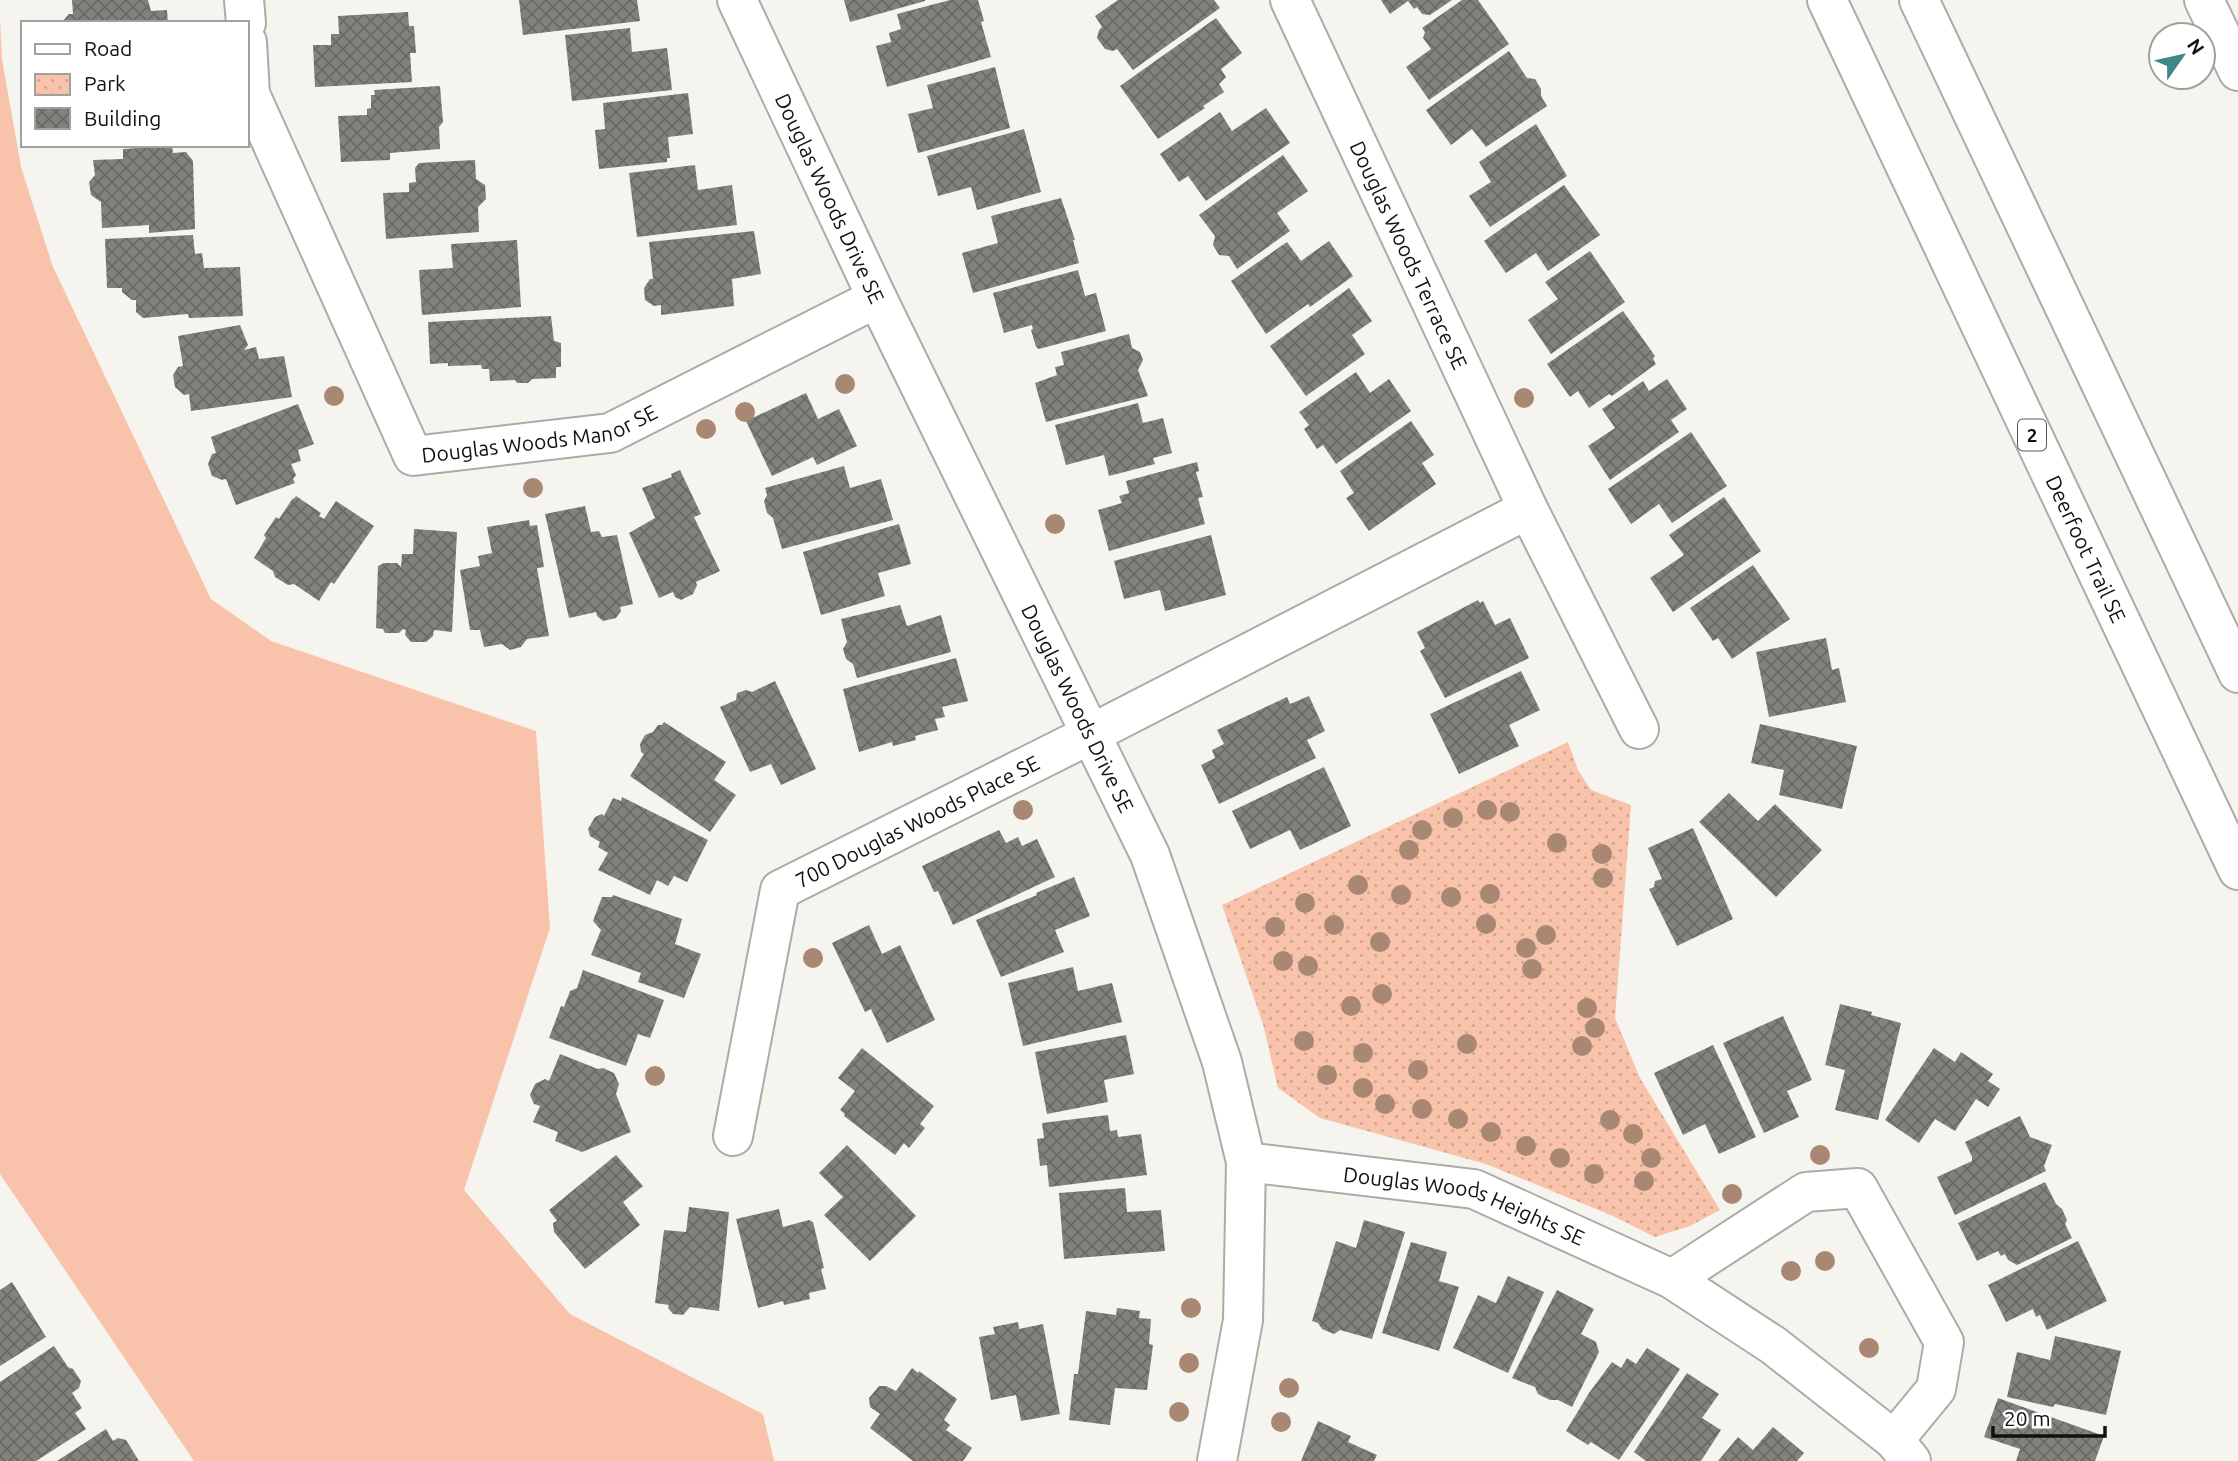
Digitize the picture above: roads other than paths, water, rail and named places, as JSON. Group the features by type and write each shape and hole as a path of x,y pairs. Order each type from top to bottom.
{"main road":[{"path":"244,0 246,21"},
{"name":"Douglas Woods Drive SE","path":"737,0 877,298 1150,855 1223,1062 1246,1162 1243,1320 1217,1461"},
{"name":"Douglas Woods Terrace SE","path":"1290,0 1528,509 1639,729"},
{"name":"Deerfoot Trail SE","path":"1827,0 2238,870"},
{"path":"1919,0 2238,673"},
{"path":"2204,0 2238,71"},
{"name":"Douglas Woods Manor SE","path":"248,59 250,94 413,456 610,433 877,298"},
{"path":"1091,734 1528,509"},
{"name":"700 Douglas Woods Place SE","path":"733,1136 780,890 1091,734"},
{"name":"Douglas Woods Heights SE","path":"1246,1162 1474,1189 1672,1279 1773,1345 1903,1450 1936,1389 1944,1342 1858,1188 1806,1192 1672,1279"}]}
